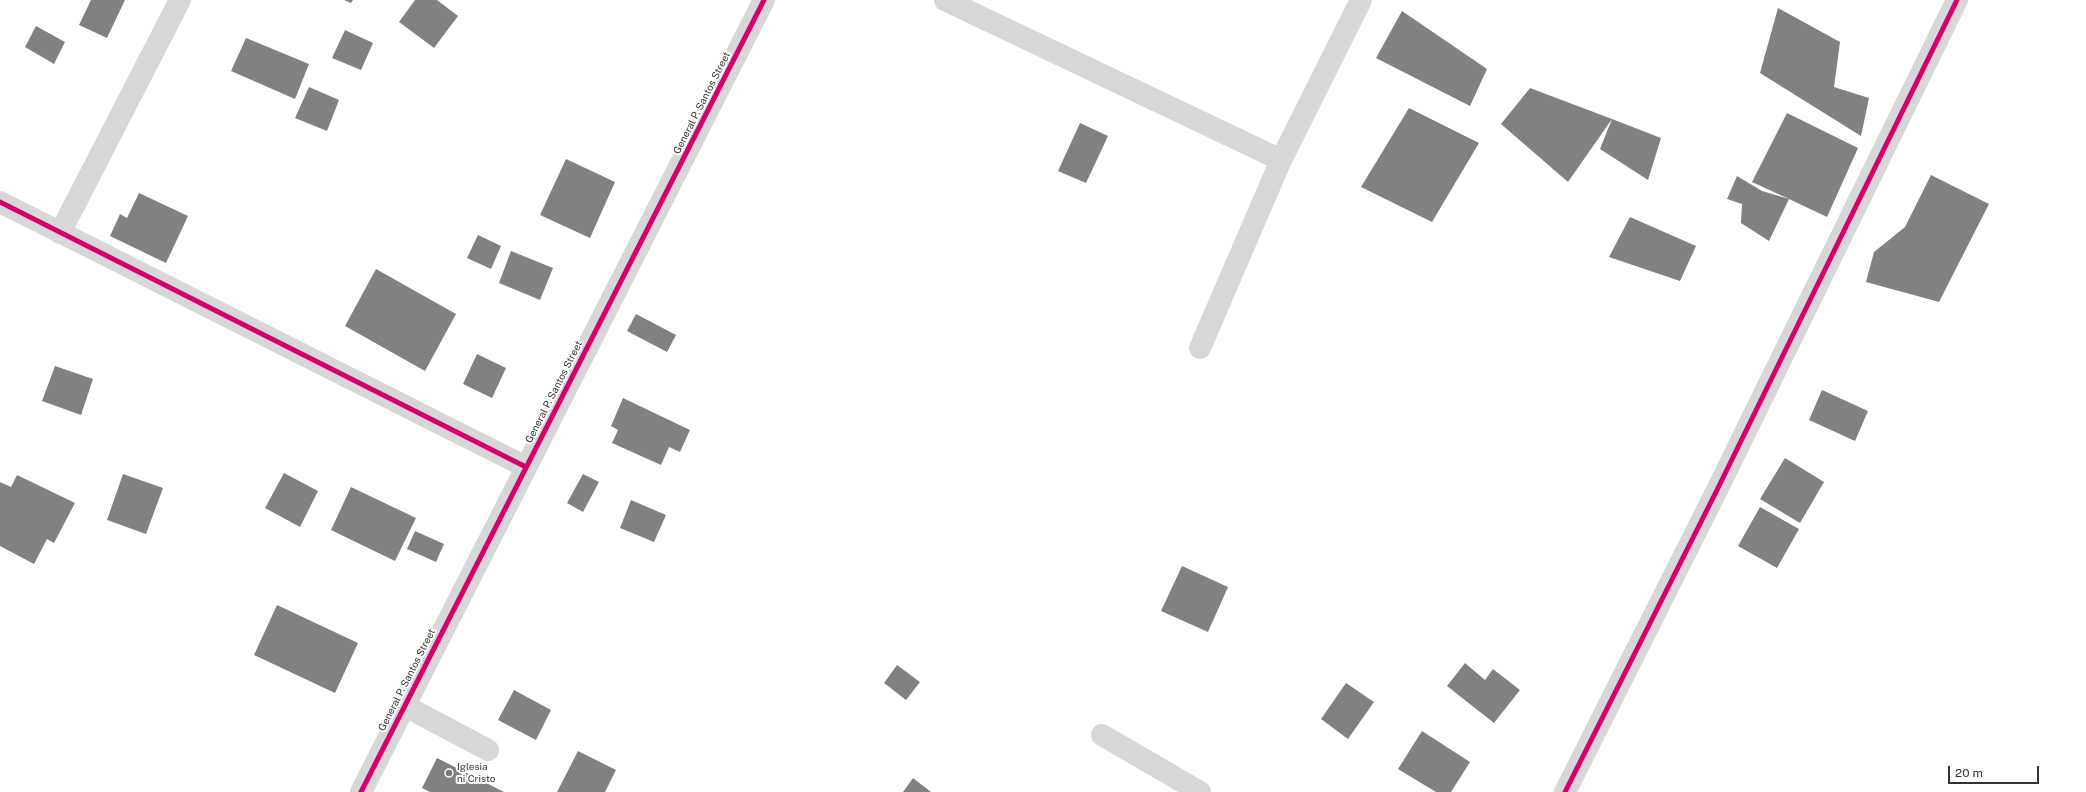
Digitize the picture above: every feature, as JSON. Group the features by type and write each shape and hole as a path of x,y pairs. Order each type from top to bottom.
{"street":[{"path":"60,233 180,0"},
{"name":"General P. Santos Street","path":"361,792 764,0"},
{"path":"945,0 1281,160"},
{"path":"1200,348 1281,160 1361,0"},
{"path":"1565,792 1714,497 1957,0"},
{"path":"0,202 526,467"},
{"path":"404,706 488,750"},
{"path":"1102,735 1200,792"}],"building":[{"path":"91,0 125,0 107,38 79,25"},
{"path":"344,0 353,0 351,3"},
{"path":"415,0 437,0 458,16 434,48 399,22"},
{"path":"1778,8 1840,42 1834,87 1869,98 1861,136 1760,73"},
{"path":"1402,11 1487,69 1470,106 1376,58"},
{"path":"36,26 65,42 54,64 25,47"},
{"path":"345,30 373,43 361,70 332,58"},
{"path":"246,38 309,64 295,99 231,71"},
{"path":"309,87 339,100 327,131 295,118"},
{"path":"1530,88 1612,119 1568,182 1501,124"},
{"path":"1409,108 1479,143 1432,222 1361,187"},
{"path":"1787,113 1858,148 1827,217 1752,182"},
{"path":"1612,119 1661,138 1648,180 1600,149"},
{"path":"1080,123 1108,136 1086,183 1058,171"},
{"path":"566,159 615,182 590,238 540,215"},
{"path":"1931,175 1989,204 1939,302 1866,282 1874,252 1905,227"},
{"path":"1737,176 1762,191 1789,199 1769,241 1741,223 1742,204 1727,199"},
{"path":"139,193 188,216 166,263 110,236 120,214 127,218"},
{"path":"1630,217 1696,246 1680,281 1609,257"},
{"path":"478,235 501,246 491,269 467,258"},
{"path":"511,251 553,268 540,300 499,283"},
{"path":"376,269 456,314 425,371 345,326"},
{"path":"636,314 676,335 667,352 627,331"},
{"path":"477,354 506,368 492,398 463,384"},
{"path":"55,366 93,379 81,415 42,401"},
{"path":"1822,390 1868,411 1855,441 1809,420"},
{"path":"623,398 690,430 680,452 669,447 661,465 612,443 618,430 611,426"},
{"path":"1785,458 1824,482 1800,523 1760,499"},
{"path":"284,473 318,491 300,527 265,508"},
{"path":"123,474 163,488 146,534 107,520"},
{"path":"583,474 599,482 583,512 567,503"},
{"path":"17,475 75,503 54,543 47,539 34,564 0,546 0,482 11,487"},
{"path":"351,487 416,518 395,561 331,530"},
{"path":"631,500 666,515 654,542 620,528"},
{"path":"1760,507 1799,529 1777,568 1738,546"},
{"path":"415,531 444,544 436,562 407,549"},
{"path":"1182,566 1228,587 1208,632 1161,611"},
{"path":"277,605 358,643 335,693 254,655"},
{"path":"1465,663 1485,680 1493,669 1520,690 1494,723 1447,686"},
{"path":"897,665 920,682 906,700 884,683"},
{"path":"1346,683 1374,702 1348,739 1321,719"},
{"path":"514,690 551,710 536,740 498,720"},
{"path":"1422,731 1470,762 1451,792 1436,792 1398,769"},
{"path":"578,751 616,770 605,792 557,792"},
{"name":"Iglesia ni Cristo","path":"437,758 504,792 430,792 422,788"},
{"path":"913,778 931,792 903,792"}],"cycle path":[{"path":"361,792 764,0"},
{"path":"1565,792 1717,490 1957,0"},
{"path":"0,202 526,467"}],"place":[{"name":"Iglesia ni Cristo","path":"449,773"}]}
